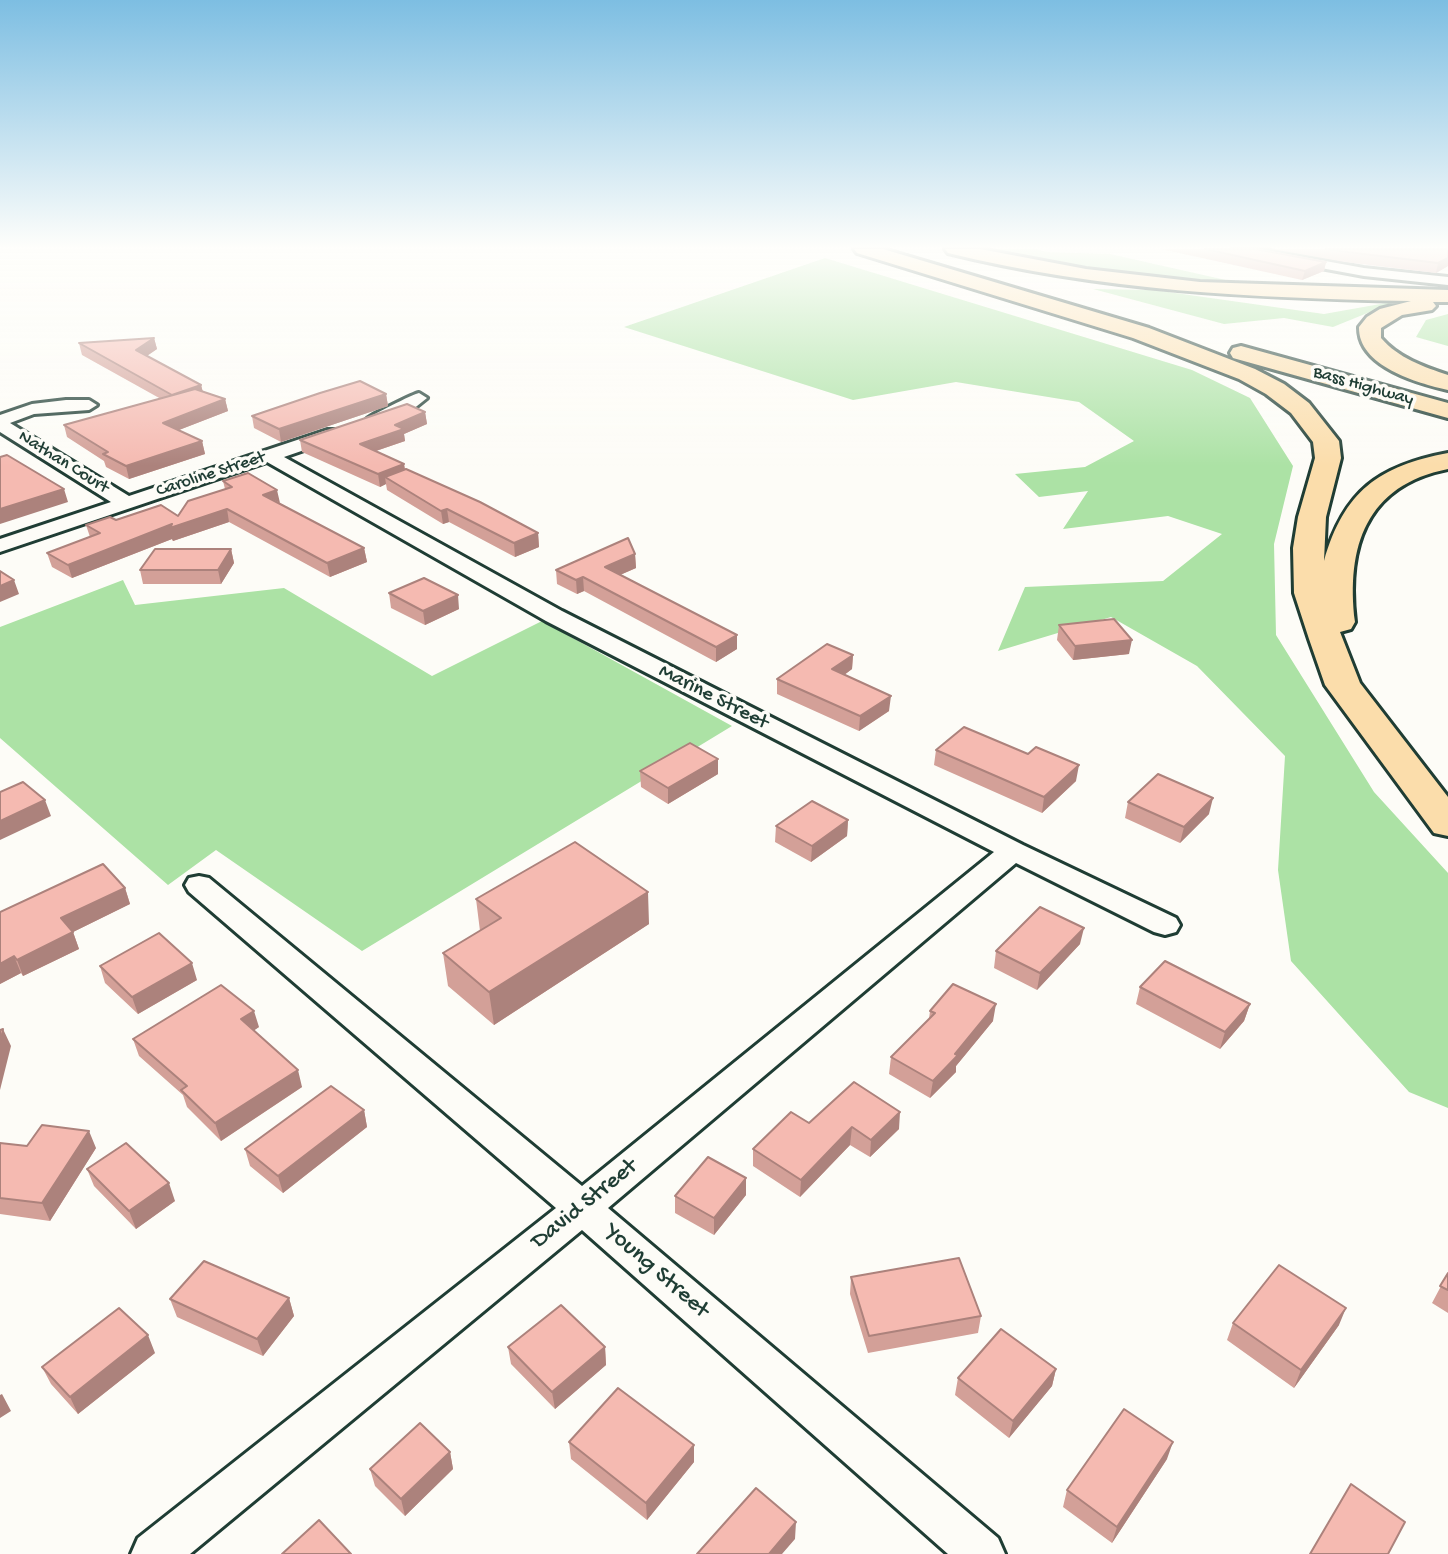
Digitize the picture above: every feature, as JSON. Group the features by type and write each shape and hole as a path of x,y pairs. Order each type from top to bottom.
{"highway":[{"path":"1103,322 1141,333 1247,374 1275,388 1300,408 1326,441 1328,458 1312,517 1308,548 1310,593 1343,685 1438,811"},
{"name":"Bass Highway","path":"1130,322 1448,411"},
{"path":"1375,322 1368,333 1374,345 1389,358 1448,383"},
{"name":"Bass Highway","path":"1228,337 1448,397"},
{"path":"1438,811 1375,708 1343,639 1335,599 1336,560 1348,530 1378,488 1412,468 1448,461"}],"street":[{"name":"Caroline Street","path":"0,546 401,410 419,398"},
{"name":"Nathan Court","path":"89,405 54,404 18,412 0,423 126,503"},
{"name":"Marine Street","path":"269,456 554,616 1013,851 1165,925"},
{"name":"David Street","path":"154,1554 582,1208 1013,851"},
{"name":"Young Street","path":"199,885 582,1208 982,1554"}],"green space":[{"path":"640,322 1033,322 1192,370 1250,398 1293,466 1274,544 1276,635 1374,792 1448,873 1448,1108 1409,1092 1291,961 1278,870 1285,756 1197,666 1111,617 998,651 1025,587 1163,581 1222,534 1168,516 1063,529 1088,491 1039,497 1015,474 1085,467 1134,441 1079,402 956,382 853,400 624,327"},
{"path":"1215,322 1249,322 1224,324"},
{"path":"1303,322 1346,322 1333,327"},
{"path":"1425,322 1448,322 1448,346 1416,337"},
{"path":"123,580 135,605 284,588 432,676 542,621 732,726 362,951 216,850 168,885 0,738 0,627"}],"building":[{"path":"154,338 136,350 201,385 172,395 79,343"},
{"path":"360,381 386,394 279,429 252,416 320,393"},
{"path":"195,389 225,399 163,423 202,441 126,466 103,454 108,452 64,425"},
{"path":"407,404 425,412 395,425 404,429 360,444 404,464 378,474 300,440"},
{"path":"7,455 64,489 0,509 0,457"},
{"path":"406,469 480,502 538,533 514,543 447,509 441,511 385,477"},
{"path":"248,473 277,490 263,495 364,548 327,563 227,509 170,528 172,524 68,565 47,553 100,533 86,525 110,517 116,520 161,505 178,516 188,501 232,487 223,481"},
{"path":"628,538 635,554 605,567 737,635 716,647 583,577 576,580 556,570"},
{"path":"155,549 231,549 218,570 140,570"},
{"path":"0,571 14,580 0,586"},
{"path":"424,578 458,595 423,611 389,593"},
{"path":"1114,619 1132,640 1075,646 1059,625"},
{"path":"827,644 853,655 832,669 891,696 860,716 777,679"},
{"path":"964,727 1028,754 1036,747 1079,765 1044,797 936,750"},
{"path":"690,743 718,759 668,788 640,771"},
{"path":"1158,774 1213,798 1184,827 1128,802"},
{"path":"23,782 45,800 0,821 0,792"},
{"path":"812,801 848,820 812,846 776,826"},
{"path":"575,842 648,892 489,992 443,953 501,918 476,899"},
{"path":"103,864 125,888 61,918 73,932 17,960 14,956 0,964 0,912"},
{"path":"1040,907 1084,928 1040,973 996,951"},
{"path":"159,933 192,963 132,997 100,966"},
{"path":"1165,961 1250,1004 1225,1032 1140,987"},
{"path":"953,984 996,1004 955,1054 958,1055 933,1081 891,1057 935,1013 930,1011"},
{"path":"221,985 254,1011 241,1019 298,1070 215,1123 181,1090 187,1086 133,1039"},
{"path":"854,1082 900,1112 871,1140 852,1127 801,1180 753,1149 791,1112 809,1123"},
{"path":"331,1086 364,1110 278,1176 245,1149"},
{"path":"42,1125 89,1131 42,1203 0,1198 0,1143 27,1146"},
{"path":"126,1143 169,1183 129,1211 87,1169"},
{"path":"708,1157 746,1178 714,1218 675,1196"},
{"path":"959,1258 981,1316 869,1336 851,1277"},
{"path":"204,1261 289,1298 257,1339 170,1299"},
{"path":"1279,1265 1346,1308 1301,1370 1233,1323"},
{"path":"1448,1273 1448,1290 1440,1286"},
{"path":"561,1305 605,1347 552,1392 508,1347"},
{"path":"119,1308 148,1335 70,1397 42,1367"},
{"path":"1001,1329 1056,1369 1013,1421 958,1378"},
{"path":"618,1388 694,1445 646,1503 569,1442"},
{"path":"1124,1409 1173,1442 1117,1527 1067,1490"},
{"path":"420,1423 450,1452 401,1499 370,1469"},
{"path":"1351,1484 1405,1522 1388,1554 1310,1554"},
{"path":"756,1488 796,1522 769,1554 697,1554"},
{"path":"319,1520 351,1554 282,1554"}]}
